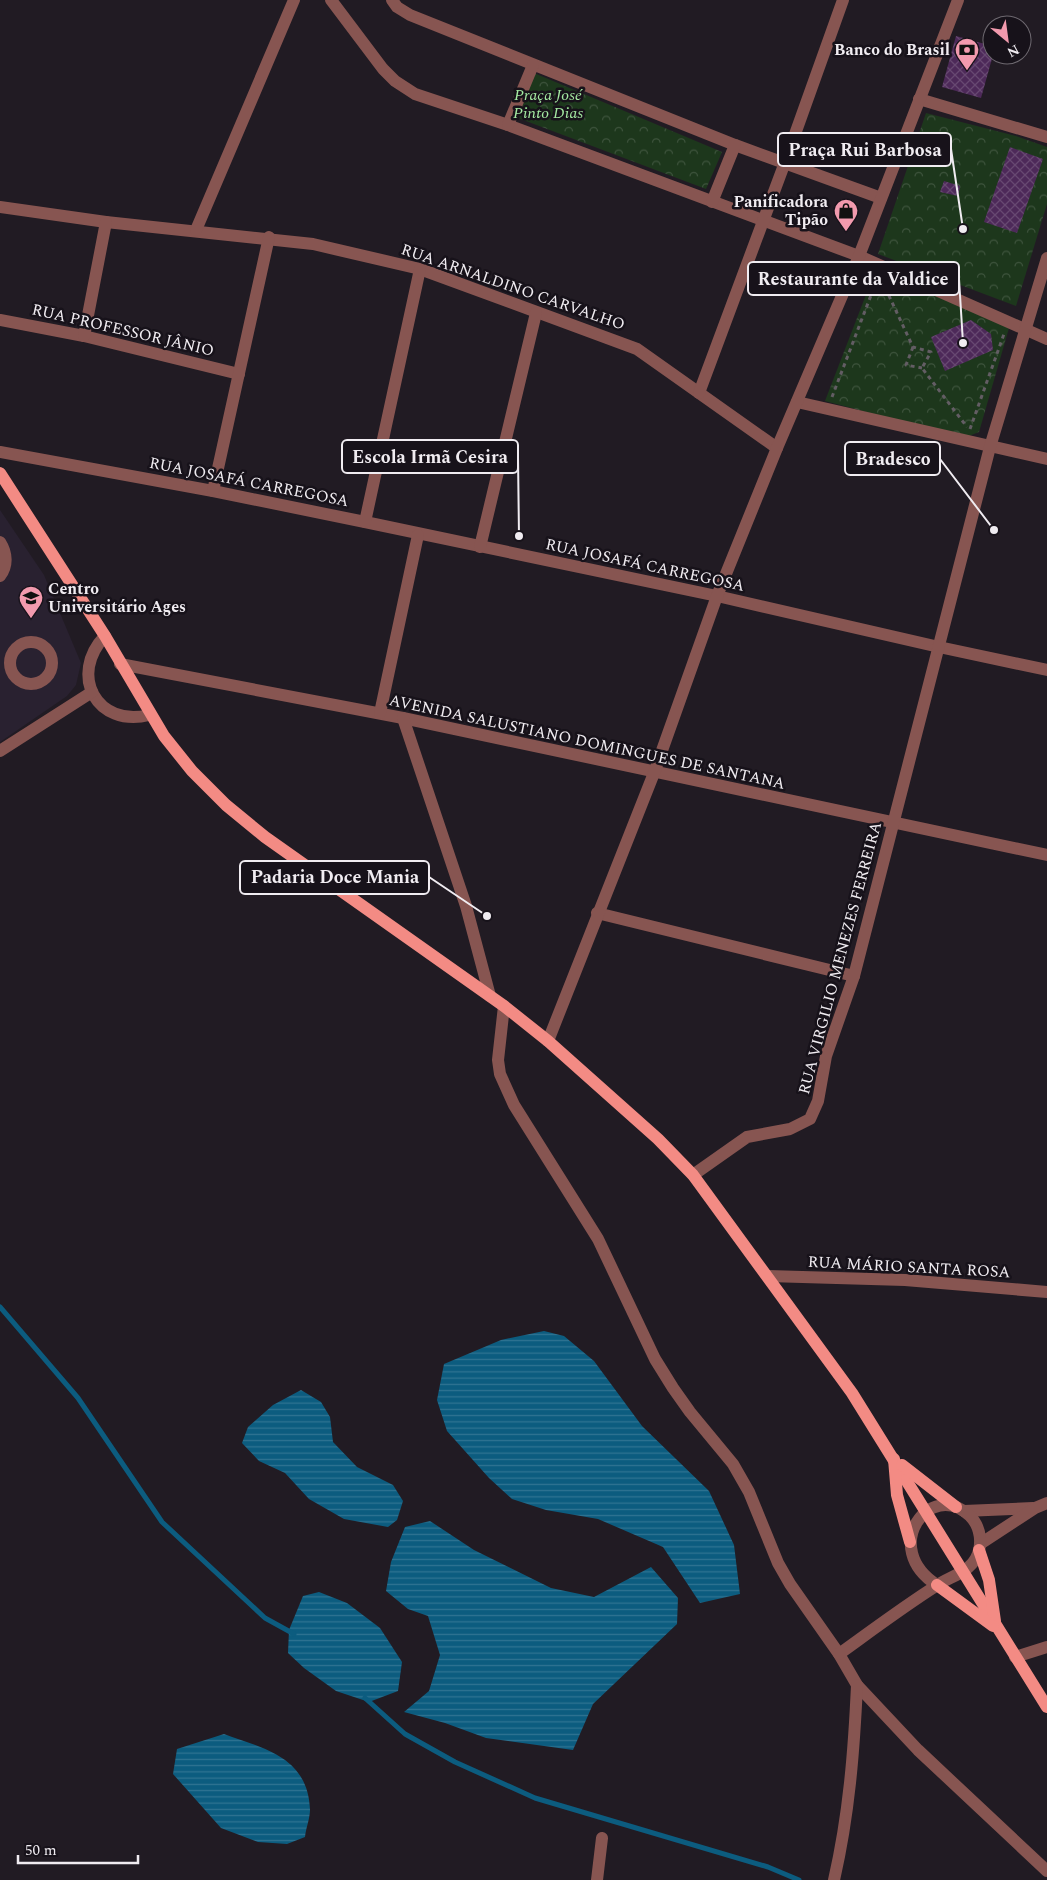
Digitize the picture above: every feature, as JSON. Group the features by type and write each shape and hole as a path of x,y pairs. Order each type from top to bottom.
{"main road":[{"path":"0,473 105,636 149,715 192,771 226,806 265,837 504,1006 548,1042 658,1139 693,1174 852,1392 927,1511 996,1628 1047,1707"},
{"path":"894,1459 960,1509"},
{"path":"894,1459 897,1495 910,1542"},
{"path":"980,1547 989,1580 996,1628"},
{"path":"937,1585 996,1628"}],"street":[{"path":"196,230 294,0"},
{"path":"331,0 383,69 404,89 508,125 860,256 1026,328 1047,339"},
{"path":"392,0 398,7 410,15 533,65 784,165 881,198"},
{"path":"699,392 784,165 843,0"},
{"path":"548,1042 597,913 654,773 717,596 776,448 860,256 958,0"},
{"path":"508,125 533,65"},
{"path":"919,99 1047,137"},
{"path":"712,202 734,145"},
{"name":"RUA ARNALDINO CARVALHO","path":"0,207 106,222 269,238 346,250 420,269 536,313 628,345 648,356 776,448"},
{"path":"84,336 106,222"},
{"path":"213,491 269,238"},
{"name":"RUA VIRGILIO MENEZES FERREIRA","path":"693,1174 747,1137 790,1130 810,1119 818,1101 826,1056 854,976 990,447 1047,258"},
{"path":"365,522 420,269"},
{"path":"480,547 536,313"},
{"name":"RUA PROFESSOR JÂNIO","path":"0,320 84,336 240,374"},
{"path":"797,402 1047,459"},
{"name":"RUA JOSAFÁ CARREGOSA","path":"0,452 213,491 365,522 418,535 717,596 1047,670"},
{"path":"380,713 418,535"},
{"path":"0,542 5,554 6,564 0,576"},
{"path":"105,636 91,655 88,666 87,682 92,692 104,707 112,712 130,718 149,715"},
{"name":"AVENIDA SALUSTIANO DOMINGUES DE SANTANA","path":"120,664 380,713 893,824 1047,855"},
{"path":"0,751 92,692"},
{"path":"403,718 466,906 490,996"},
{"path":"597,913 854,976"},
{"path":"504,1006 498,1060 500,1074 514,1105 598,1239 664,1373 690,1412 733,1464 749,1492 778,1563 839,1654 857,1685 918,1750 1047,1871 1041,1880"},
{"name":"RUA MÁRIO SANTA ROSA","path":"768,1276 905,1280 1047,1292"},
{"path":"937,1585 930,1581 916,1564 910,1542 912,1527 927,1511 941,1506 960,1509 1041,1506"},
{"path":"839,1654 937,1585 970,1566 980,1547 1041,1506"},
{"path":"960,1509 977,1525 980,1547"},
{"path":"1015,1658 1047,1647"},
{"path":"834,1880 849,1800 854,1755 857,1685"},
{"path":"597,1880 602,1838"}],"path":[{"path":"879,274 888,278"},
{"path":"879,274 913,346 906,365 922,368 970,430"},
{"path":"841,401 831,398 879,274"},
{"path":"970,430 1005,330"},
{"path":"913,346 931,352 922,368"},
{"path":"961,428 970,430"}],"shaded area":[{"name":"Centro Universitário Ages","path":"0,510 44,575 81,663 76,685 67,696 0,742"}],"green space":[{"name":"Praça José Pinto Dias","path":"534,73 722,152 706,189 518,118"},
{"path":"926,113 1016,136 1047,147 1047,204 1016,306 878,254"},
{"path":"882,271 1009,328 979,432 964,438 825,401 874,274"}],"water":[{"path":"544,1331 564,1336 594,1361 642,1426 709,1491 734,1545 740,1594 700,1603 663,1547 598,1519 546,1510 512,1499 489,1478 447,1431 437,1400 444,1364 501,1340"},
{"path":"301,1390 321,1402 330,1417 333,1442 357,1467 393,1485 403,1501 397,1520 388,1527 344,1519 309,1499 285,1473 259,1461 242,1443 248,1427 273,1405"},
{"path":"430,1521 474,1550 551,1588 594,1597 651,1567 678,1598 677,1624 593,1704 573,1750 486,1738 445,1723 404,1712 429,1691 440,1655 428,1616 408,1609 386,1591 391,1562 405,1527"},
{"path":"319,1592 347,1603 380,1628 402,1662 398,1691 369,1702 336,1691 304,1668 288,1653 289,1630 303,1596"},
{"path":"224,1734 269,1751 293,1767 301,1778 307,1792 310,1810 305,1837 287,1844 258,1842 221,1828 173,1774 177,1749"}],"building":[{"name":"Banco do Brasil","path":"956,36 982,43 982,65 990,65 981,98 942,87"},
{"path":"1010,147 1043,159 1017,233 984,222"},
{"path":"944,181 960,186 958,196 940,192"},
{"path":"971,320 991,334 993,350 945,371 931,337"}],"waterway":[{"path":"0,1307 78,1398 162,1522 265,1618 294,1634"},
{"path":"365,1698 405,1734 455,1762 535,1798 768,1867 799,1880"}],"place":[{"name":"Banco do Brasil","path":"967,71"},
{"name":"Praça Rui Barbosa","path":"963,229"},
{"name":"Panificadora Tipão","path":"846,232"},
{"name":"Restaurante da Valdice","path":"963,343"},
{"name":"Bradesco","path":"994,530"},
{"name":"Escola Irmã Cesira","path":"519,536"},
{"name":"Centro Universitário Ages","path":"31,619"},
{"name":"Padaria Doce Mania","path":"487,916"}]}
